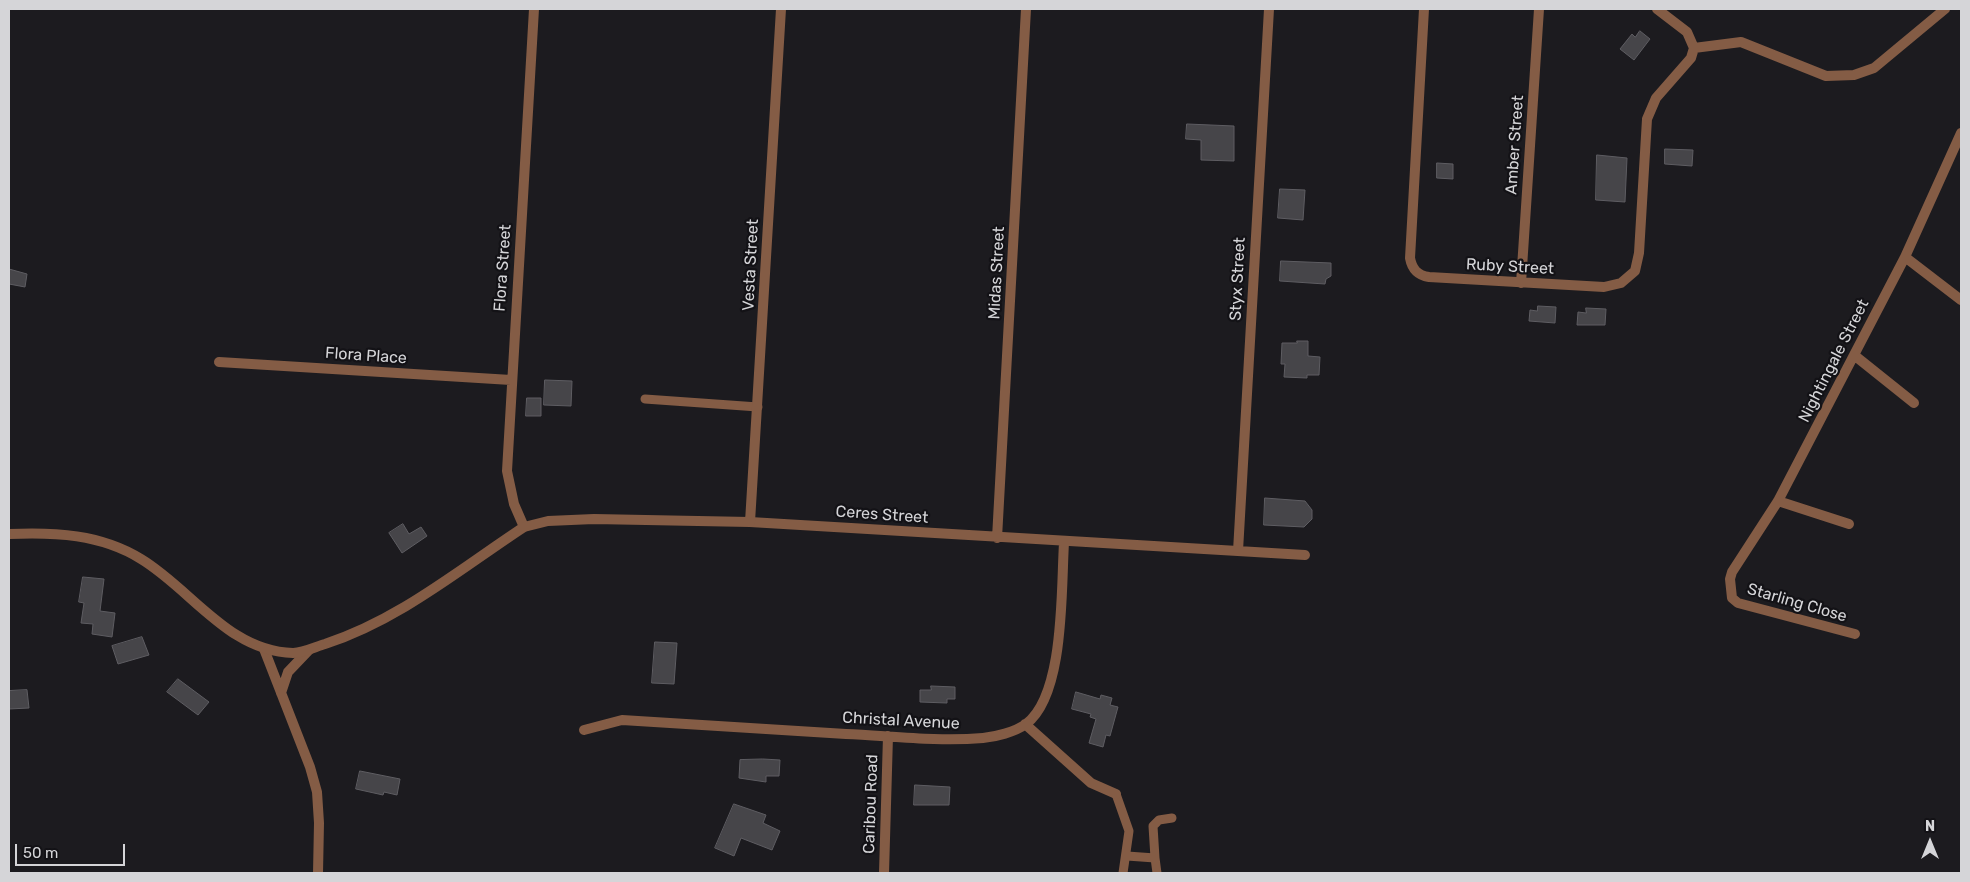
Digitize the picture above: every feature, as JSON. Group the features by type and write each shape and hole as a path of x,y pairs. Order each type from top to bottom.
{"street":[{"name":"Flora Street","path":"524,527 514,504 507,471 534,9"},
{"name":"Vesta Street","path":"750,522 781,9"},
{"name":"Midas Street","path":"997,538 1026,9"},
{"name":"Styx Street","path":"1238,551 1270,9"},
{"name":"Ruby Street","path":"1424,9 1410,258 1411,266 1424,276 1604,287 1620,283 1635,271 1638,253 1647,118 1656,98 1692,53"},
{"name":"Amber Street","path":"1521,283 1539,9"},
{"path":"1657,9 1687,32 1692,53 1741,42 1826,76 1854,75 1874,68 1944,9"},
{"name":"Nightingale Street","path":"1732,598 1730,579 1732,572 1778,501 1905,257 1961,133"},
{"path":"1905,257 1961,300"},
{"path":"1854,355 1914,403"},
{"name":"Flora Place","path":"219,362 511,380"},
{"path":"1778,501 1849,524"},
{"name":"Ceres Street","path":"309,650 344,638 390,616 524,527 548,521 594,519 750,522 1064,543 1305,555"},
{"path":"9,534 38,533 77,536 115,546 140,558 164,575 233,633 264,649 293,653 309,650"},
{"path":"1064,543 1059,630 1054,675 1046,695 1026,724 1091,783 1116,794"},
{"name":"Starling Close","path":"1732,598 1750,608 1855,634"},
{"path":"264,649 310,767 317,792 319,822 318,873"},
{"path":"281,694 288,672 309,650"},
{"name":"Christal Avenue","path":"584,730 622,720 888,736 985,738 1026,724"},
{"name":"Caribou Road","path":"884,873 888,736"}],"lane":[{"path":"645,399 758,407"},
{"path":"1116,794 1129,831 1127,856 1123,873"},
{"path":"1157,873 1154,826 1159,820 1172,818"},
{"path":"1127,856 1155,858"}],"building":[{"path":"1640,31 1650,39 1634,60 1620,49 1632,34 1635,37"},
{"path":"1187,124 1234,126 1234,161 1201,160 1201,140 1186,139"},
{"path":"1665,149 1693,150 1692,166 1665,164"},
{"path":"1597,155 1627,158 1625,202 1596,200"},
{"path":"1437,163 1453,164 1453,179 1437,178"},
{"path":"1280,189 1305,190 1303,220 1278,218"},
{"path":"1281,261 1331,263 1331,276 1326,279 1325,284 1280,281"},
{"path":"9,269 27,274 25,287 9,284"},
{"path":"1538,306 1556,307 1555,323 1529,321 1530,310 1537,311"},
{"path":"1586,308 1606,309 1605,325 1577,325 1578,312 1586,313"},
{"path":"1297,341 1308,341 1308,356 1320,357 1319,375 1307,375 1307,378 1284,377 1285,364 1281,364 1282,343 1297,343"},
{"path":"545,380 572,381 571,406 544,405"},
{"path":"527,398 541,398 541,416 526,416"},
{"path":"1265,498 1305,501 1312,510 1312,519 1304,527 1264,525"},
{"path":"403,524 409,534 421,527 427,536 402,553 389,533"},
{"path":"83,577 104,579 100,611 115,613 112,637 92,634 93,624 81,623 84,603 79,602"},
{"path":"142,637 149,655 118,664 112,646"},
{"path":"655,642 677,643 674,684 652,683"},
{"path":"178,679 209,702 198,715 167,692"},
{"path":"931,686 955,687 955,699 947,699 947,703 920,702 920,690 931,690"},
{"path":"27,690 29,708 9,709 9,691"},
{"path":"1076,692 1100,699 1101,695 1112,698 1110,705 1118,707 1110,736 1106,735 1103,747 1089,743 1096,719 1090,717 1091,714 1072,709"},
{"path":"740,760 780,760 779,776 766,776 766,782 739,778"},
{"path":"360,771 400,779 397,795 384,792 383,795 356,789"},
{"path":"915,785 950,787 949,805 914,805"},
{"path":"734,804 766,815 763,823 780,831 772,850 741,838 734,856 715,848"}]}
